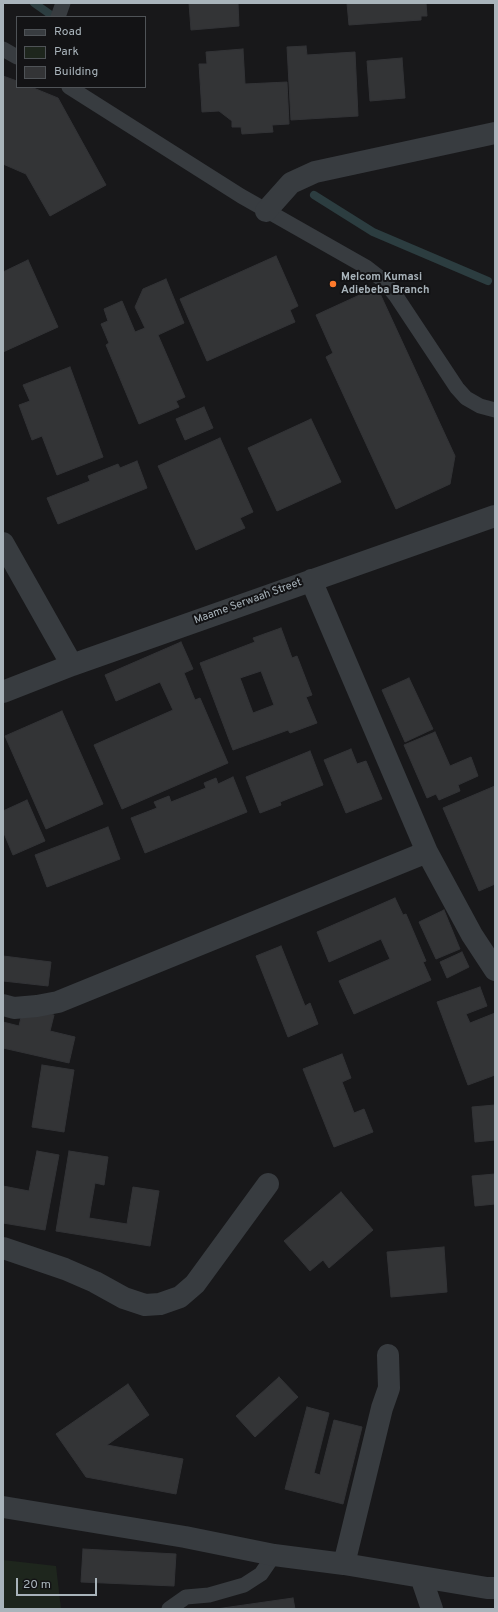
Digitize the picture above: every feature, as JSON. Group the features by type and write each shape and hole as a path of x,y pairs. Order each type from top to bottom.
{"street":[{"path":"266,210 291,183 315,172 495,133"},
{"name":"Maame Serwaah Street","path":"3,692 72,665 495,516"},
{"path":"3,543 72,665"},
{"path":"311,580 427,852 472,935 495,970"},
{"path":"3,1006 14,1008 58,1002 427,852"},
{"path":"3,1248 66,1269 95,1282 124,1298 145,1305 160,1304 180,1297 195,1284 268,1184"},
{"path":"344,1564 382,1408 389,1388 388,1355"},
{"path":"3,1506 185,1537 274,1555 344,1564 487,1588 495,1588"},
{"path":"421,1577 432,1609"}],"lane":[{"path":"58,16 63,3"},
{"path":"3,49 16,56"},
{"path":"71,88 266,210 366,267 384,281 396,296 456,388 466,398 480,406 495,410"},
{"path":"169,1609 186,1597 208,1595 244,1585 261,1574 274,1555"}],"green space":[{"path":"3,1560 56,1566 61,1609 3,1609"}],"building":[{"path":"189,3 238,3 239,26 191,30"},
{"path":"347,3 426,3 427,16 421,16 421,20 349,25"},
{"path":"306,46 307,55 355,52 358,116 291,120 287,47"},
{"path":"243,49 245,84 287,82 289,124 272,125 273,132 242,134 241,127 232,127 232,121 219,111 202,112 199,64 207,64 206,52"},
{"path":"402,58 405,98 370,101 367,61"},
{"path":"3,76 16,81 16,88 33,88 58,98 106,185 50,216 26,174 3,164"},
{"path":"276,256 298,306 290,310 295,322 207,361 180,299"},
{"path":"28,260 58,327 3,352 3,272"},
{"path":"166,279 184,323 158,335 185,397 176,401 179,407 139,424 106,345 109,343 101,324 108,321 104,309 122,301 135,332 145,328 135,307 143,289"},
{"path":"377,287 455,456 450,484 396,509 326,357 333,353 316,315"},
{"path":"70,367 103,457 57,475 42,436 32,440 19,405 30,401 23,385"},
{"path":"204,407 213,428 185,440 176,419"},
{"path":"311,419 341,482 277,511 248,448"},
{"path":"220,438 253,512 240,518 245,528 196,550 158,466"},
{"path":"137,461 147,488 58,524 47,498 90,481 88,476 118,464 120,468"},
{"path":"281,628 292,658 297,656 312,695 306,697 317,723 290,733 288,730 233,750 200,663 255,642 253,638","holes":["261,671 274,705 253,713 240,678"]},
{"path":"181,642 193,669 184,673 195,700 200,698 228,763 122,809 94,745 173,710 160,682 116,701 105,675"},
{"path":"409,678 433,729 405,742 382,690"},
{"path":"62,711 103,804 46,829 5,736"},
{"path":"435,732 450,766 471,757 478,776 458,785 460,791 439,800 436,794 427,798 404,745"},
{"path":"351,749 357,764 366,761 382,799 346,813 324,760"},
{"path":"310,751 323,785 280,802 281,805 260,813 246,777"},
{"path":"233,777 247,812 145,853 131,818 157,808 154,802 169,796 171,802 206,788 204,783 216,778 218,784"},
{"path":"495,786 495,884 479,891 443,808"},
{"path":"27,800 45,841 13,855 3,831 3,811"},
{"path":"108,827 120,859 47,887 35,855"},
{"path":"395,898 403,915 406,914 426,961 423,962 431,980 354,1014 339,981 390,959 381,939 329,962 317,932"},
{"path":"444,910 460,949 436,959 419,922"},
{"path":"281,946 305,1006 310,1003 318,1024 288,1037 256,956"},
{"path":"462,952 469,967 447,978 440,962"},
{"path":"3,956 51,962 48,986 3,981"},
{"path":"480,987 487,1006 466,1014 470,1023 495,1013 495,1075 468,1085 437,1002"},
{"path":"23,1009 54,1015 50,1031 75,1037 69,1063 3,1048 3,1022 19,1026"},
{"path":"342,1054 351,1078 342,1082 354,1113 364,1109 373,1132 334,1147 303,1069"},
{"path":"42,1065 74,1070 64,1132 32,1127"},
{"path":"495,1105 495,1140 475,1142 472,1107"},
{"path":"37,1151 59,1155 45,1230 3,1223 3,1186 29,1191"},
{"path":"69,1151 108,1157 104,1185 95,1183 89,1218 127,1224 133,1187 159,1191 150,1246 56,1231"},
{"path":"495,1174 495,1204 475,1206 472,1176"},
{"path":"341,1192 373,1230 329,1268 323,1260 310,1271 284,1241"},
{"path":"444,1247 447,1292 391,1297 387,1252"},
{"path":"279,1377 298,1397 255,1437 236,1416"},
{"path":"128,1384 149,1415 107,1445 183,1459 176,1494 86,1477 56,1434"},
{"path":"307,1407 329,1413 314,1473 320,1475 334,1420 362,1427 343,1504 285,1489"},
{"path":"83,1549 176,1554 174,1586 81,1582"},
{"path":"293,1598 295,1609 216,1609"}],"waterway":[{"path":"34,3 53,16"},
{"path":"314,195 373,232 488,281"}],"place":[{"name":"Melcom Kumasi Adiebeba Branch","path":"333,284"}]}
